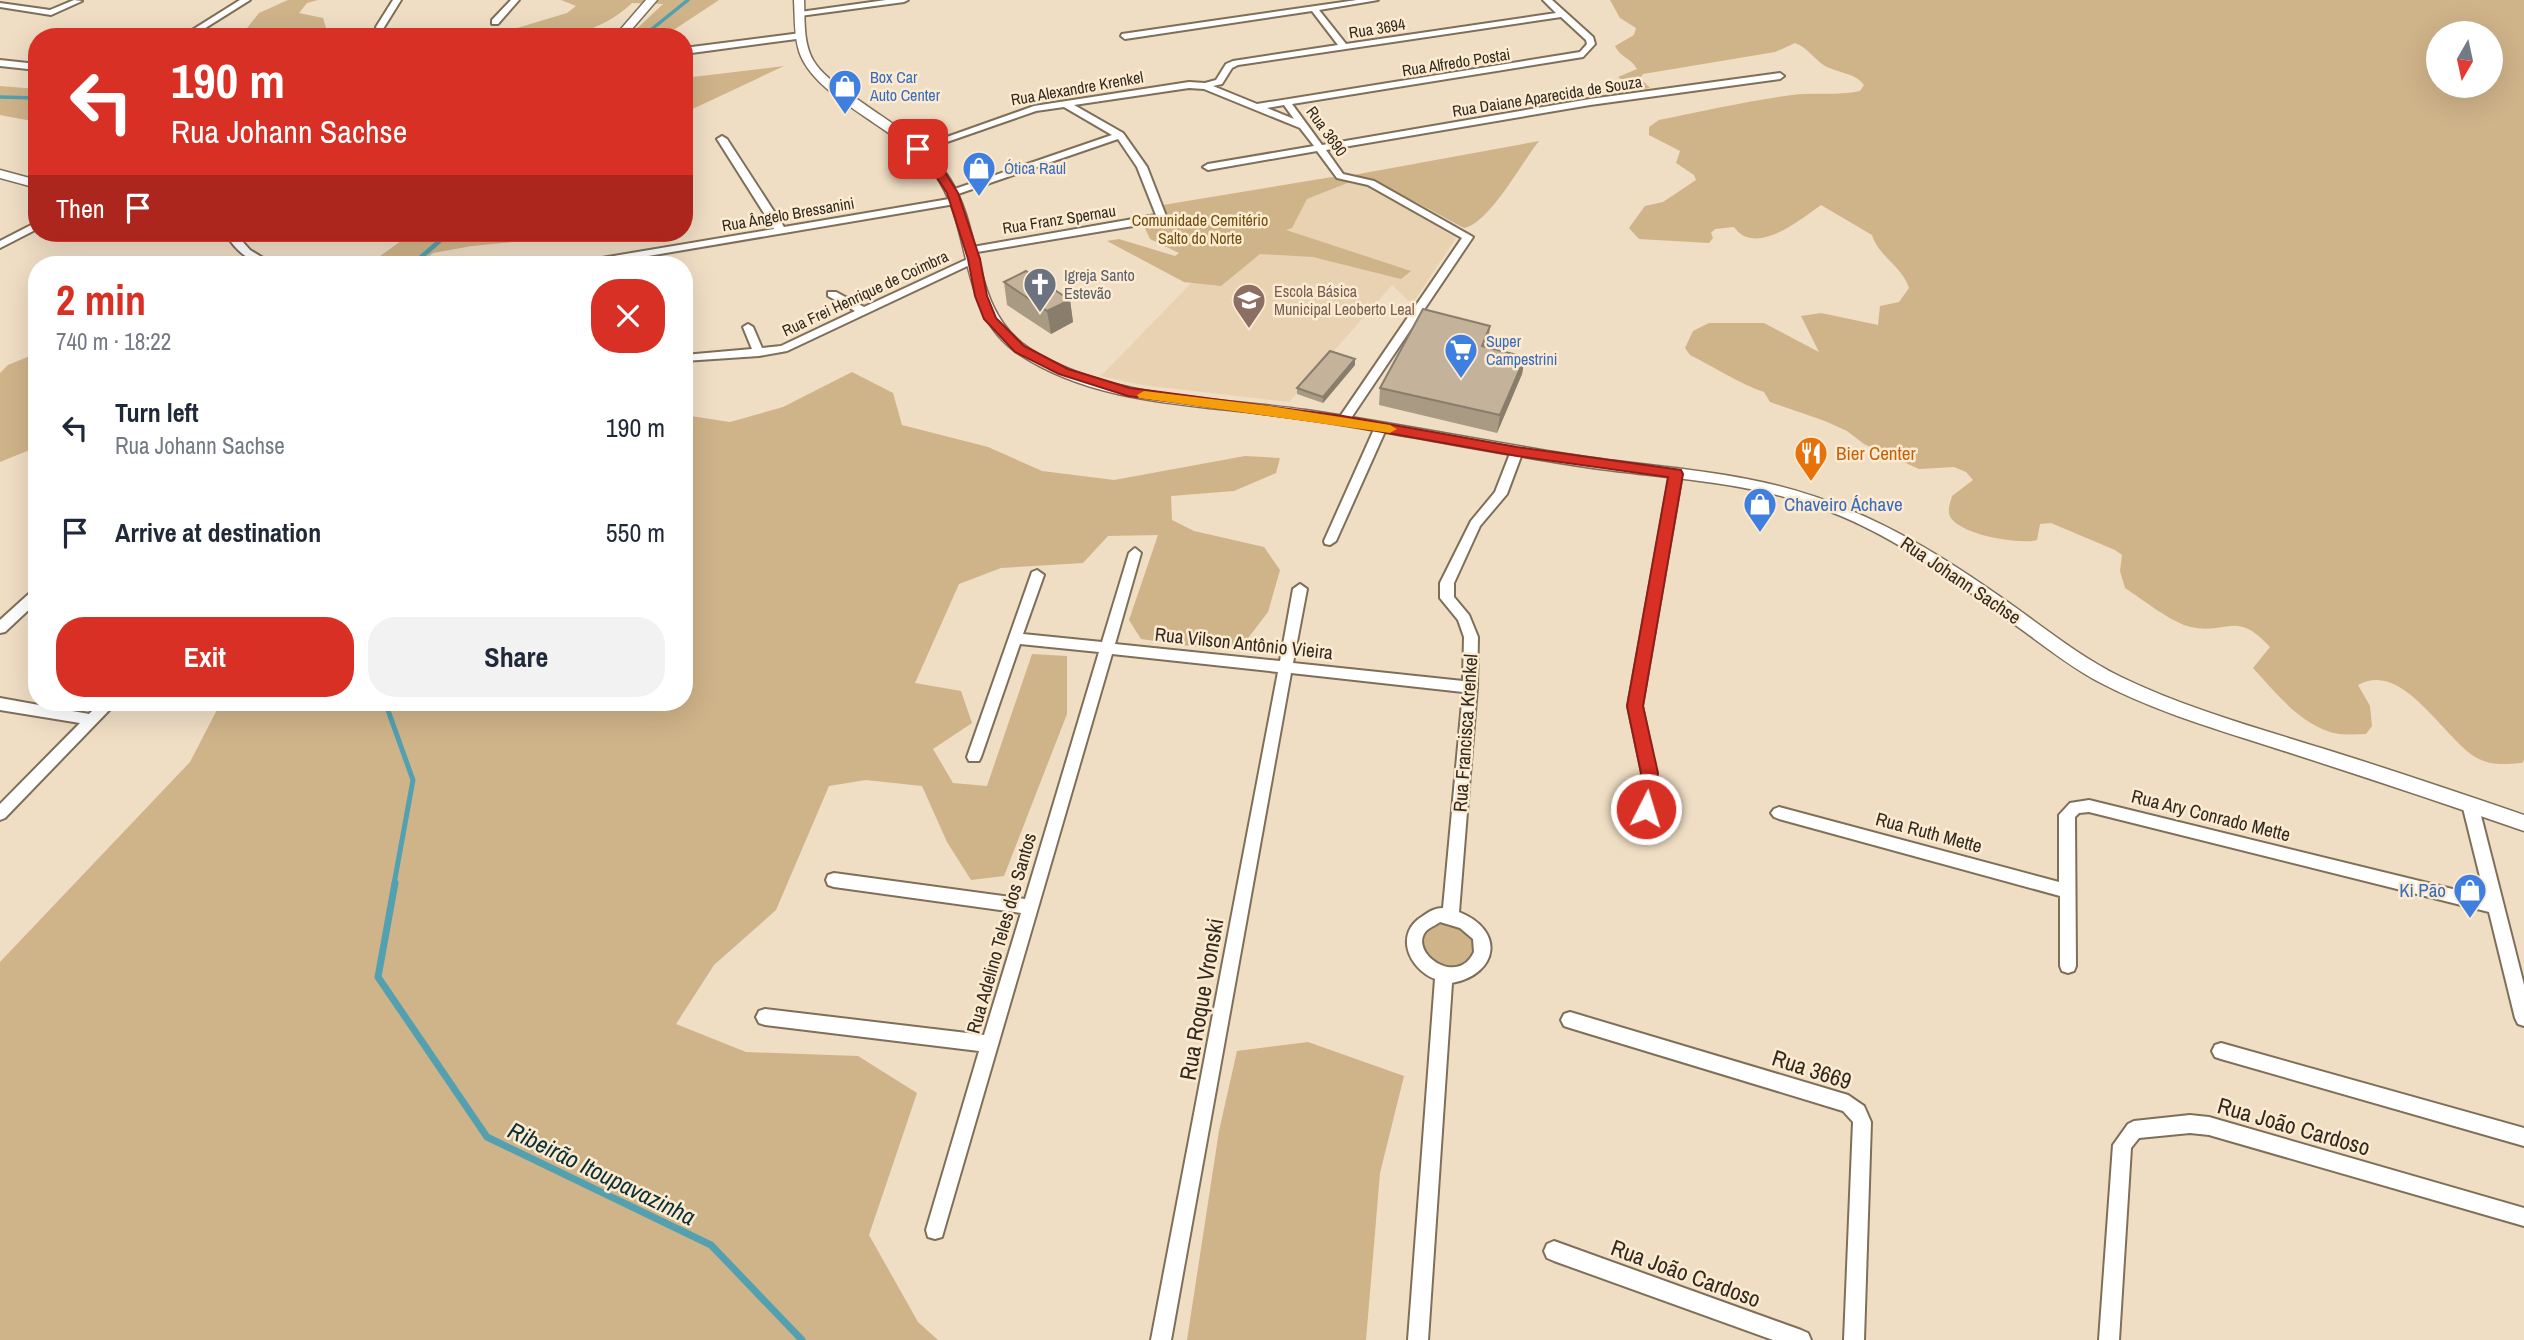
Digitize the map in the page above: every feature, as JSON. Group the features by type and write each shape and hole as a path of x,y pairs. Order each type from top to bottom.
{"street":[{"path":"201,28 246,0"},
{"path":"380,27 397,0"},
{"path":"495,22 515,0"},
{"path":"626,28 652,0"},
{"path":"800,7 904,0"},
{"path":"1125,36 1374,0"},
{"name":"Rua Alfredo Postai","path":"1257,107 1575,58 1588,50 1590,39 1547,0"},
{"path":"0,5 51,13 78,1"},
{"name":"Rua Johann Sachse","path":"800,7 805,56 820,75 918,149 937,168 953,197 972,254 985,309 998,329 1020,349 1063,372 1128,392 1343,421 1517,451 1770,489 1804,497 1898,538 1938,561 2088,667 2129,688 2198,716 2524,823"},
{"path":"1314,9 1344,47"},
{"name":"Rua 3694","path":"1205,86 1219,82 1229,66 1236,63 1563,14"},
{"path":"693,50 801,36"},
{"path":"0,63 28,66"},
{"name":"Rua Daiane Aparecida de Souza","path":"1208,167 1590,102 1688,91 1780,76"},
{"name":"Rua Alexandre Krenkel","path":"918,149 1004,117 1063,103 1189,85 1205,86"},
{"path":"1205,86 1305,127"},
{"name":"Rua 3690","path":"1286,102 1343,177 1371,183 1468,237 1343,421"},
{"name":"Rua Franz Spernau","path":"972,254 1160,218 1142,167 1120,135 1063,103"},
{"name":"Rua Ângelo Bressanini","path":"632,256 781,231 953,197 1120,135"},
{"path":"722,139 781,231"},
{"path":"0,174 28,182"},
{"path":"0,245 28,230"},
{"path":"235,242 249,256"},
{"name":"Rua Frei Henrique de Coimbra","path":"693,357 783,349 972,254"},
{"path":"832,294 863,311"},
{"path":"748,327 759,353"},
{"path":"1330,541 1381,427"},
{"name":"Rua Francisca Krenkel","path":"1451,915 1470,687 1471,637 1464,618 1447,598 1447,583 1475,524 1501,494 1517,451"},
{"path":"1646,809 1649,773 1635,706 1676,474"},
{"name":"Rua Adelino Teles dos Santos","path":"935,1230 1135,553"},
{"path":"974,757 1037,575"},
{"name":"Rua Roque Vronski","path":"1161,1340 1300,589"},
{"path":"0,628 28,602"},
{"name":"Rua Vilson Antônio Vieira","path":"1015,638 1470,687"},
{"path":"0,704 28,709"},
{"path":"40,711 92,720"},
{"path":"0,814 101,711"},
{"path":"2470,804 2524,1018"},
{"name":"Rua Ary Conrado Mette","path":"2068,966 2067,815 2075,807 2089,806 2494,906"},
{"name":"Rua Ruth Mette","path":"1779,813 2068,891"},
{"path":"834,880 1030,906"},
{"path":"1451,915 1464,919 1474,928 1480,938 1482,950 1478,961 1470,970 1458,975 1444,975 1420,962 1414,951 1413,939 1417,928 1426,919 1451,915"},
{"path":"1418,1340 1444,975"},
{"path":"765,1017 990,1044"},
{"name":"Rua 3669","path":"1570,1020 1848,1104 1858,1112 1862,1122 1854,1340"},
{"path":"2221,1051 2524,1137"},
{"name":"Rua João Cardoso","path":"2109,1340 2122,1145 2134,1130 2190,1124 2209,1126 2524,1217"},
{"name":"Rua João Cardoso","path":"1554,1251 1801,1340"}],"shaded area":[{"name":"Escola Básica Municipal Leoberto Leal","path":"1350,182 1370,186 1456,238 1412,304 1392,285 1289,402 1142,385 1101,376 1235,238 1292,228 1307,199"}],"green space":[{"path":"288,0 318,0 307,3 299,13 323,18 326,28 247,28 259,13"},
{"path":"561,0 719,0 677,28 638,28 663,4 632,3 593,28 517,28 567,13 576,6"},
{"path":"1610,0 2524,0 2522,763 2495,764 2479,759 2452,737 2423,706 2392,683 2375,680 2358,685 2370,706 2372,726 2366,734 2339,734 2314,725 2291,708 2253,668 2270,647 2258,636 2240,626 2203,629 2175,621 2125,588 2120,571 2122,555 2115,550 2051,523 2040,524 2037,540 2028,541 2002,539 1962,527 1953,520 1949,509 1952,496 1973,480 1966,472 1954,467 1919,469 1864,444 1847,431 1825,421 1770,402 1764,392 1690,355 1685,348 1693,331 1709,323 1764,323 1819,352 1801,316 1821,313 1878,325 1880,306 1899,302 1909,288 1906,280 1875,243 1872,235 1821,205 1796,223 1766,237 1745,236 1734,227 1715,229 1711,233 1713,238 1709,243 1639,239 1629,228 1645,206 1663,202 1696,180 1694,175 1676,163 1680,151 1649,135 1649,127 1659,120 1792,95 1860,91 1864,85 1852,76 1825,66 1795,43 1775,52 1643,74 1640,78 1650,88 1635,90 1618,77 1637,69 1615,46 1634,35 1636,28 1620,18"},
{"path":"784,66 693,109 693,77"},
{"path":"0,86 28,88 28,120 0,115"},
{"path":"1539,141 1484,216 1464,228 1393,191 1348,176"},
{"name":"Comunidade Cemitério Salto do Norte","path":"1332,177 1350,182 1307,199 1292,228 1286,230 1411,271 1401,279 1313,257 1260,254 1221,286 1184,282 1107,241 1119,239 1175,256 1179,253 1150,239 1144,226 1171,222 1163,205"},
{"path":"400,242 512,242 472,246 433,253 429,256 380,256"},
{"path":"28,357 28,451 0,462 0,373 8,365"},
{"path":"852,372 893,393 902,425 988,447 1042,471 1114,480 1245,456 1280,458 1276,473 1234,491 1171,496 1172,520 1194,531 1264,547 1280,570 1268,612 1242,646 1218,650 1141,639 1129,620 1158,535 1108,536 1083,563 1001,568 959,584 915,683 961,691 972,723 933,749 953,783 987,786 1032,654 1067,656 1067,714 1004,876 971,880 947,842 922,786 866,780 829,786 776,910 714,965 676,1024 746,1052 858,1056 917,1093 869,1235 918,1322 938,1340 0,1340 0,962 190,762 216,711 693,711 693,416 730,422 783,407"},
{"path":"1440,921 1455,924 1471,938 1472,957 1467,964 1458,968 1446,968 1426,958 1424,936"},
{"path":"1308,1042 1404,1076 1380,1173 1366,1340 1187,1340 1219,1131 1237,1051"}],"building":[{"path":"1026,271 1070,300 1047,311 1004,282"},
{"name":"Super Campestrini","path":"1423,309 1490,326 1482,346 1525,357 1500,415 1380,388"},
{"path":"1330,351 1355,359 1323,397 1297,388"}],"waterway":[{"name":"Ribeirão Itoupavazinha","path":"653,28 688,0"},
{"path":"0,97 28,98"},
{"name":"Ribeirão Itoupavazinha","path":"422,256 439,242"},
{"name":"Ribeirão Itoupavazinha","path":"388,711 413,780 394,884"},
{"name":"Ribeirão Itoupavazinha","path":"395,883 378,977 487,1137 711,1245 802,1340"}],"slow traffic":[{"path":"1144,395 1270,410 1390,429"}],"place":[{"name":"Box Car Auto Center","path":"845,116"},
{"name":"Ótica Raul","path":"979,198"},
{"name":"Igreja Santo Estevão","path":"1040,314"},
{"name":"Escola Básica Municipal Leoberto Leal","path":"1249,330"},
{"name":"Super Campestrini","path":"1461,380"},
{"name":"Bier Center","path":"1811,483"},
{"name":"Chaveiro Áchave","path":"1760,534"},
{"name":"Ki Pão","path":"2470,920"}],"route":[{"path":"918,149 937,168 952,193 990,319 1011,343 1063,372 1108,388 1155,397 1270,410 1604,465 1676,474 1635,706 1649,773 1646,809"}]}
